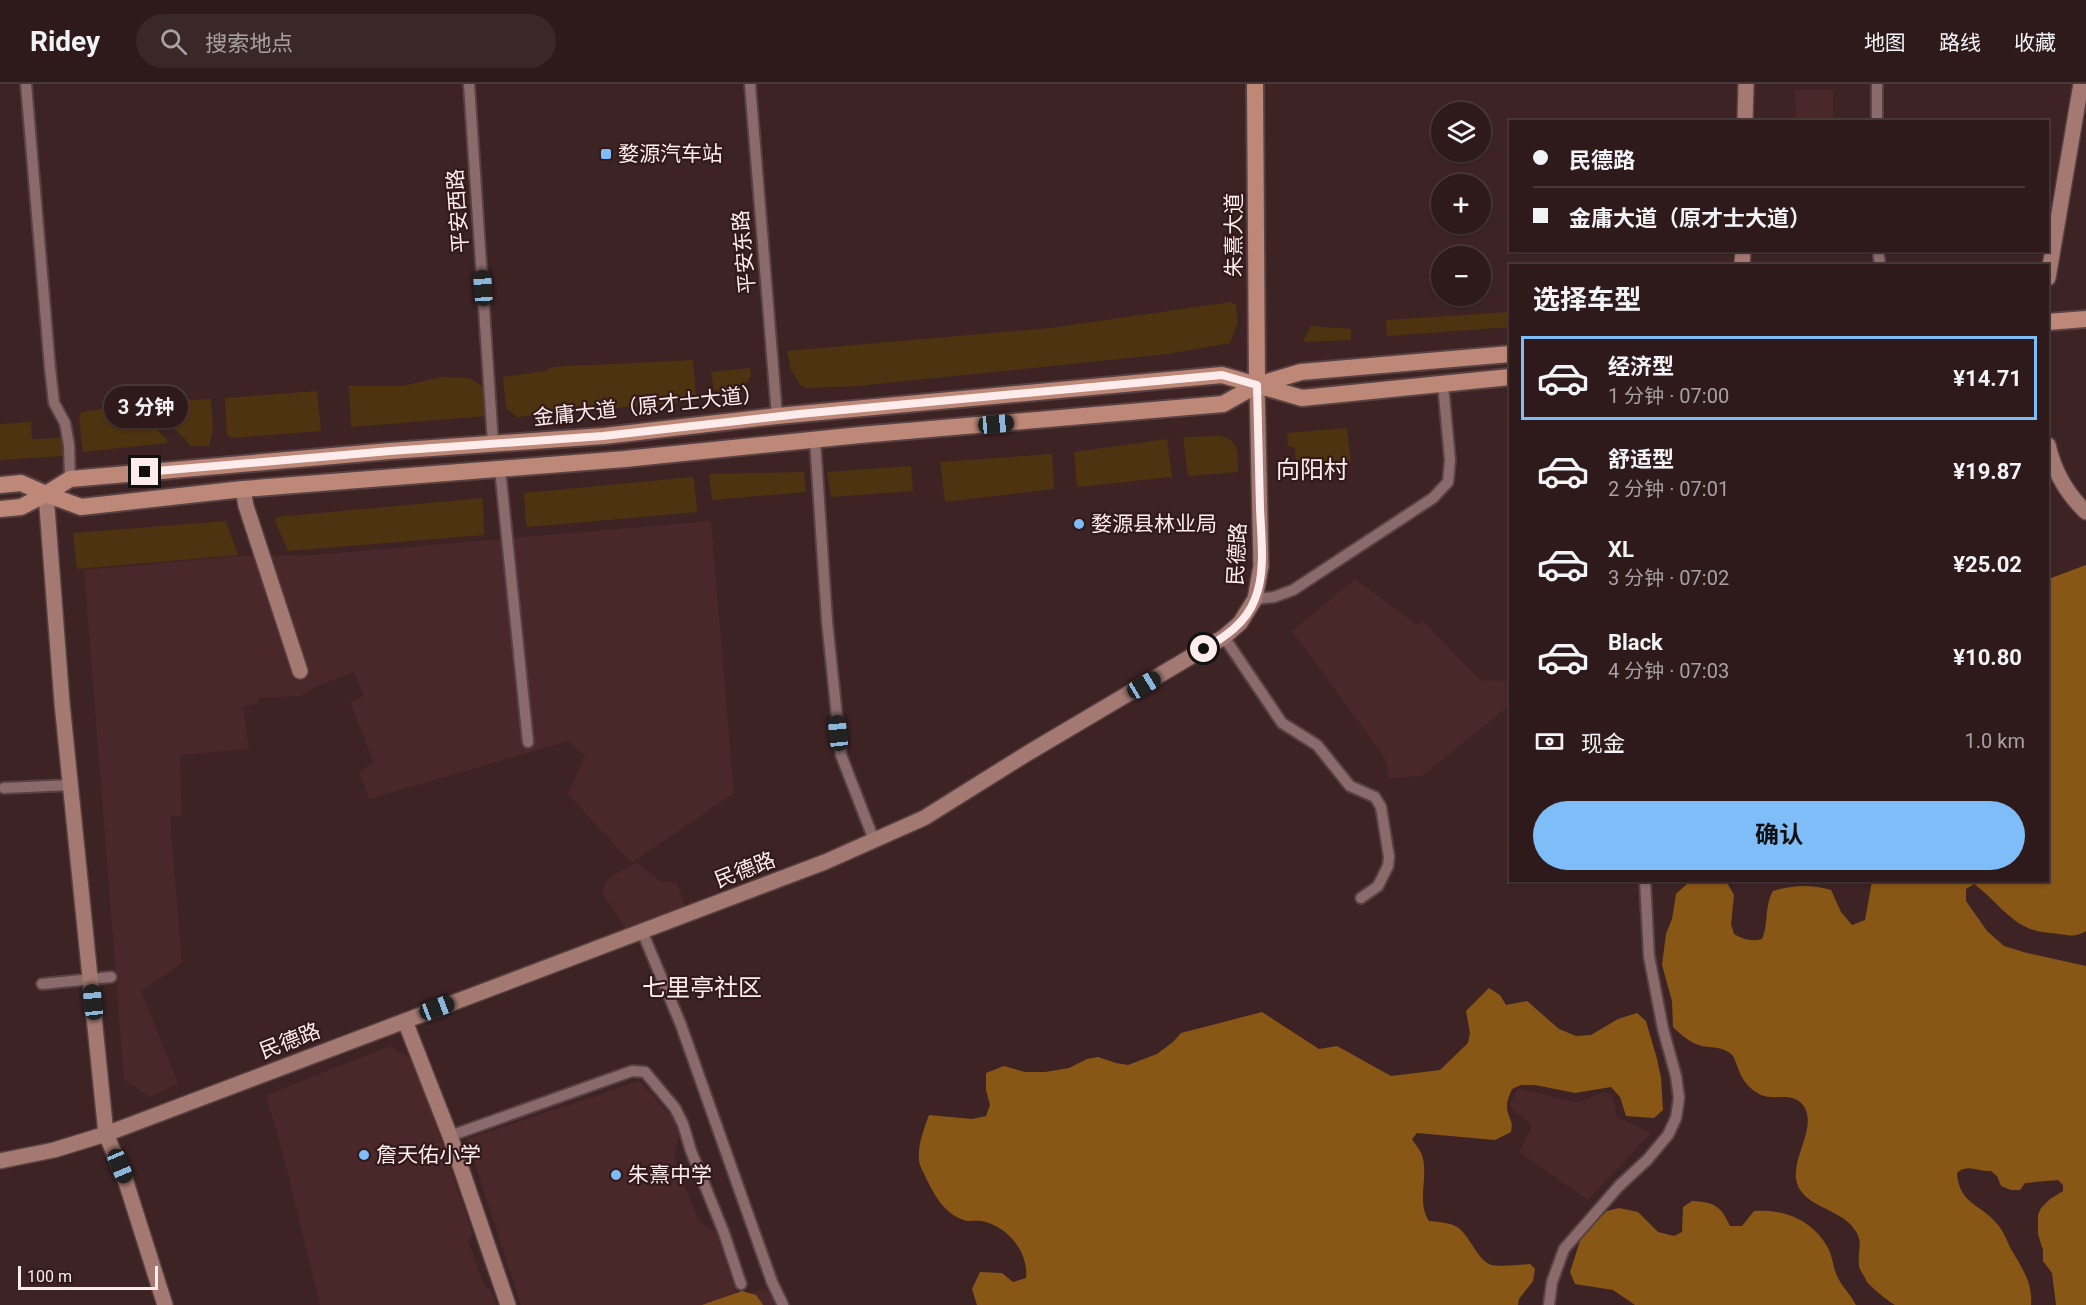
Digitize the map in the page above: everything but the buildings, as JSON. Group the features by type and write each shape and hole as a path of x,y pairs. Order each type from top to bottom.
{"main road":[{"name":"朱熹大道","path":"1255,84 1257,385"},
{"path":"2049,322 2086,319"},
{"path":"0,485 21,483 81,507 243,489 500,469 1223,404 1257,385 1301,372 1509,354"},
{"name":"金庸大道（原才士大道）","path":"0,509 21,507 70,479 603,436 777,416 1222,375 1302,398 1509,377"}],"street":[{"path":"26,84 50,368 54,403 65,423 69,445 70,479"},
{"name":"平安西路","path":"469,84 493,444"},
{"name":"平安东路","path":"750,84 777,416"},
{"path":"1745,120 1746,84"},
{"path":"1877,84 1877,120"},
{"path":"2049,272 2081,84"},
{"path":"1255,599 1274,597 1293,590 1433,498 1448,482 1450,460 1443,384"},
{"name":"民德路","path":"0,1161 54,1150 106,1134 825,862 924,818 1036,748 1224,637 1240,623 1255,599 1261,566 1257,385"},
{"path":"814,440 827,621 841,755 874,840"},
{"path":"2049,449 2052,462 2070,495 2086,512"},
{"path":"500,469 528,742"},
{"path":"243,489 246,506 300,671"},
{"path":"46,494 71,785 106,1134 126,1182 165,1305"},
{"path":"1224,637 1282,723 1317,745 1350,786 1375,797 1381,807 1389,856 1388,867 1378,886 1361,898"},
{"path":"4,788 71,785"},
{"path":"1550,1305 1552,1282 1564,1249 1619,1186 1647,1160 1668,1135 1676,1118 1679,1098 1676,1076 1663,1029 1649,956 1646,882"},
{"path":"642,931 681,1025 772,1282 783,1305"},
{"path":"42,984 111,977"},
{"path":"405,1021 450,1136 508,1305"},
{"path":"450,1136 632,1071 645,1072 675,1108 683,1124 741,1284"}],"shaded area":[{"path":"1795,90 1833,90 1833,120 1796,120"},
{"path":"1231,302 1236,305 1238,322 1230,343 1168,354 857,386 806,388 801,386 791,370 787,351 1050,328"},
{"path":"1509,312 1509,327 1387,336 1386,320"},
{"path":"1311,326 1351,329 1351,340 1304,342"},
{"path":"693,360 696,395 692,401 517,417 506,408 503,377 545,371 552,367"},
{"path":"750,368 751,376 740,387 724,392 714,390 711,372"},
{"path":"441,377 469,378 486,388 487,416 351,427 349,386 402,386"},
{"path":"317,391 321,431 232,438 227,435 225,398"},
{"path":"211,399 213,429 209,446 191,446 161,414 186,400"},
{"path":"124,406 142,415 167,440 167,443 83,452 79,417 82,412"},
{"path":"31,422 32,439 61,438 63,456 0,460 0,424"},
{"path":"1347,428 1351,463 1296,467 1295,448 1288,446 1287,433"},
{"path":"1220,436 1232,441 1235,445 1238,472 1188,476 1183,437"},
{"path":"1167,439 1172,477 1077,487 1074,452"},
{"path":"1052,454 1054,489 945,502 940,462"},
{"path":"911,466 913,491 831,497 827,472"},
{"path":"804,472 806,492 712,500 709,474"},
{"path":"692,477 697,512 529,527 526,525 524,493"},
{"path":"483,498 484,535 288,551 276,523 276,517"},
{"path":"226,521 238,555 77,569 73,533"},
{"path":"711,521 734,793 631,863 568,794 585,756 568,741 369,799 359,772 374,763 350,702 364,696 354,672 317,686 300,696 259,698 258,704 243,706 249,749 180,755 182,816 170,817 182,963 141,991 178,1083 150,1097 124,1080 84,570 240,556 315,555"},
{"path":"2086,565 2086,931 2070,936 2030,929 2013,919 1974,884 1966,889 1966,901 1987,931 2004,946 2086,966 2086,1305 2056,1305 2052,1273 2043,1261 2043,1250 2038,1234 2038,1215 2050,1199 2063,1191 2063,1185 2058,1180 2025,1183 2020,1190 2011,1190 2001,1186 1997,1176 1991,1171 1969,1168 1957,1173 1962,1192 1992,1218 2002,1231 2026,1276 2031,1305 1895,1305 1869,1284 1861,1272 1860,1244 1855,1230 1844,1219 1804,1195 1799,1188 1796,1170 1808,1122 1803,1105 1794,1098 1766,1097 1757,1093 1744,1080 1734,1057 1729,1053 1721,1049 1695,1044 1673,1027 1672,1001 1662,965 1666,934 1672,919 1676,894 1689,882 1727,882 1734,895 1731,924 1734,934 1744,939 1755,940 1762,939 1768,903 1773,891 1788,887 1809,886 1831,890 1841,912 1852,925 1865,920 1872,882 2049,882 2049,577"},
{"path":"1355,579 1417,625 1423,621 1480,680 1509,681 1509,706 1422,776 1389,778 1385,758 1292,631"},
{"path":"636,862 661,882 676,882 686,908 625,928 602,889 609,878"},
{"path":"1489,988 1500,995 1506,1005 1527,1001 1559,1029 1576,1036 1591,1035 1618,1019 1637,1013 1646,1021 1661,1078 1663,1110 1654,1118 1626,1116 1620,1097 1611,1087 1575,1093 1535,1085 1521,1085 1512,1089 1508,1101 1507,1110 1512,1124 1511,1132 1495,1140 1417,1133 1412,1139 1422,1155 1424,1164 1423,1205 1429,1221 1447,1223 1457,1227 1487,1263 1501,1266 1530,1264 1535,1269 1533,1281 1519,1299 1518,1305 977,1305 972,1289 980,1272 1002,1273 1013,1282 1026,1278 1024,1259 1008,1234 1000,1228 982,1221 964,1220 945,1208 925,1176 920,1163 919,1147 929,1115 972,1119 986,1116 990,1105 986,1090 986,1073 1004,1066 1025,1072 1045,1072 1069,1068 1087,1059 1098,1057 1128,1065 1157,1054 1181,1033 1262,1012 1319,1049 1337,1046 1391,1076 1440,1070 1468,1043 1470,1033 1466,1011"},
{"path":"390,1046 414,1061 473,1234 468,1241 485,1287 491,1289 496,1305 320,1305 266,1095"},
{"path":"640,1081 674,1120 679,1134 674,1157 698,1220 716,1233 738,1299 761,1289 769,1292 775,1305 521,1305 467,1139"},
{"path":"1518,1088 1578,1103 1603,1092 1612,1095 1617,1117 1651,1133 1588,1200 1519,1152 1532,1126 1509,1106"},
{"path":"1692,1201 1716,1206 1730,1226 1742,1226 1754,1211 1787,1214 1806,1223 1822,1238 1831,1255 1838,1278 1856,1305 1635,1305 1613,1290 1575,1284 1570,1272 1582,1235 1607,1211 1619,1208 1638,1212 1658,1232 1674,1236 1682,1232 1683,1207"},
{"path":"742,1291 756,1295 763,1305 702,1305"}],"place":[{"name":"婺源汽车站","path":"606,154"},
{"name":"婺源县林业局","path":"1079,524"},
{"name":"詹天佑小学","path":"364,1155"},
{"name":"朱熹中学","path":"616,1175"}],"district":[{"name":"向阳村","path":"1312,470"},
{"name":"七里亭社区","path":"702,988"}],"route":[{"path":"145,472 603,436 799,414 1222,375 1257,385 1261,566 1255,599 1248,613 1224,637 1204,649"}]}
